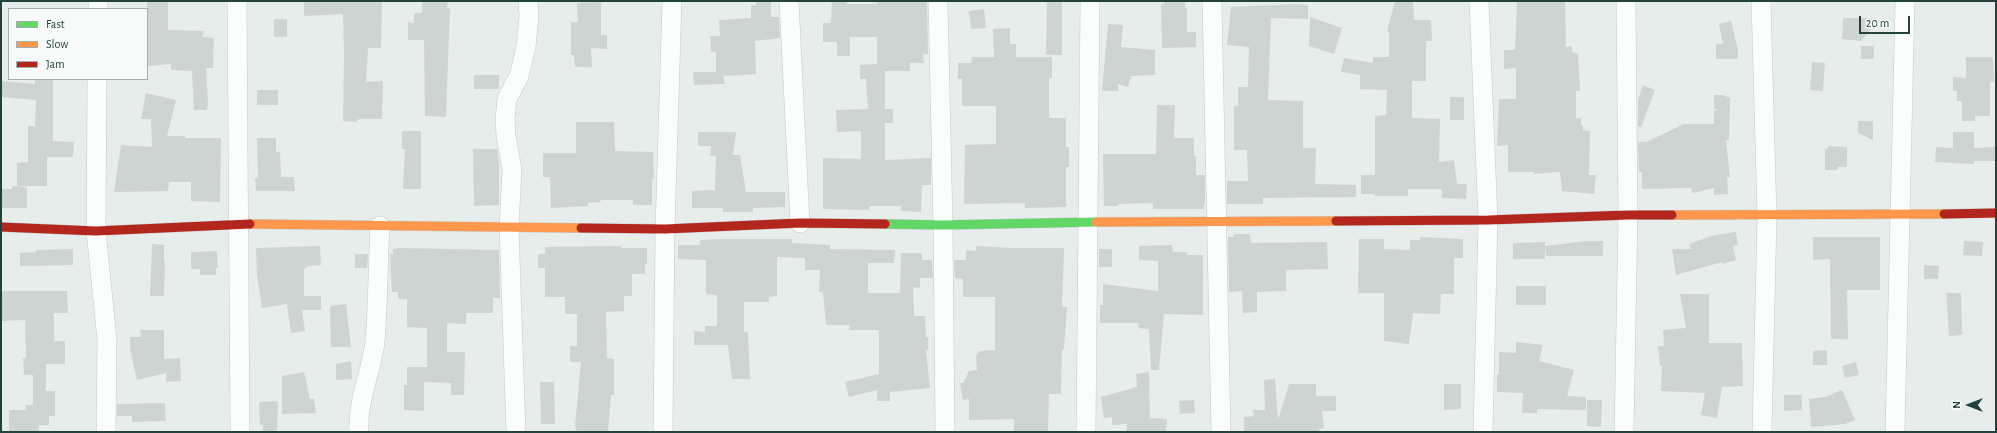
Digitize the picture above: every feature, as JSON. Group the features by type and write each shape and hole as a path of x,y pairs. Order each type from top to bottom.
{"street":[{"path":"237,1 237,224 240,432"},
{"path":"516,432 509,227 512,169 506,136 505,119 507,99 519,76 526,47 529,16 528,1"},
{"path":"663,432 665,229 672,1"},
{"path":"790,1 800,223"},
{"path":"938,1 943,225 945,432"},
{"path":"1086,432 1090,1"},
{"path":"1212,1 1221,432"},
{"path":"1479,1 1488,220 1483,432"},
{"path":"1624,432 1628,215 1626,1"},
{"path":"1761,1 1767,216 1762,432"},
{"path":"1895,432 1905,1"},
{"path":"97,80 96,231 107,340 106,432"},
{"path":"1,227 96,231 237,224 665,229 800,223 943,225 1087,222 1488,220 1628,215 1901,216 1996,213"},
{"path":"359,432 358,421 362,397 374,343 380,226"}],"building":[{"path":"147,1 168,1 168,30 204,31 202,37 214,38 213,68 206,68 207,110 194,110 192,71 171,70 171,64 148,66"},
{"path":"382,1 381,48 368,48 366,82 383,81 382,119 360,119 357,120 357,122 343,121 343,14 304,16 304,2"},
{"path":"422,1 448,1 447,8 450,9 446,117 425,116 424,40 408,40 408,22 414,23 414,13 422,13"},
{"path":"756,1 771,1 771,17 779,17 780,38 755,41 756,74 723,76 725,84 694,85 693,72 716,72 716,52 711,52 710,36 720,36 719,20 751,18 751,5 756,5"},
{"path":"832,1 847,1 847,4 877,4 877,1 927,1 928,54 923,54 924,63 910,63 910,71 885,71 885,109 893,109 893,123 885,123 885,160 931,158 931,185 922,185 921,212 901,211 901,206 869,206 869,210 823,209 823,158 861,159 861,131 837,132 836,110 868,109 866,79 860,79 860,65 877,64 877,37 850,37 850,56 837,56 837,42 823,42 823,23 831,23"},
{"path":"1047,1 1062,1 1062,55 1046,55"},
{"path":"1164,1 1185,1 1185,8 1187,8 1187,32 1196,32 1196,47 1162,48 1161,4 1164,4"},
{"path":"1395,1 1413,1 1414,20 1431,20 1432,41 1426,41 1426,81 1412,81 1412,118 1440,119 1439,162 1454,160 1457,184 1467,184 1466,199 1442,198 1442,189 1408,189 1408,196 1375,196 1375,194 1361,194 1361,175 1375,175 1375,116 1386,115 1387,90 1360,89 1360,75 1341,72 1344,58 1373,63 1373,57 1389,57 1389,32 1387,31"},
{"path":"1517,1 1565,1 1566,47 1572,46 1572,52 1578,54 1580,91 1576,91 1576,118 1581,118 1583,130 1590,131 1589,175 1596,175 1594,194 1562,191 1560,172 1534,174 1534,172 1508,172 1508,145 1497,146 1499,99 1516,99 1516,68 1504,69 1504,50 1515,50"},
{"path":"601,2 601,35 607,35 607,49 591,48 592,67 575,67 574,55 571,55 571,22 578,22 577,3"},
{"path":"1295,4 1308,5 1308,19 1271,18 1268,100 1303,101 1303,148 1316,148 1315,184 1356,185 1356,197 1263,198 1263,204 1227,204 1227,181 1248,181 1247,150 1234,150 1234,106 1238,106 1238,87 1248,87 1249,47 1227,45 1231,7"},
{"path":"984,9 986,28 971,29 969,11"},
{"path":"1310,17 1342,28 1334,54 1309,46"},
{"path":"1843,18 1879,19 1861,41 1842,39"},
{"path":"274,19 287,19 287,37 274,37"},
{"path":"1731,21 1738,50 1738,59 1716,59 1716,44 1723,44 1719,24"},
{"path":"1108,24 1123,25 1121,47 1155,50 1155,75 1131,76 1128,87 1118,84 1118,91 1102,91"},
{"path":"1010,28 1010,44 1016,44 1016,57 1052,57 1052,78 1049,78 1049,118 1066,118 1066,147 1069,147 1069,167 1066,167 1066,207 1025,208 1025,203 964,204 965,145 996,144 996,106 962,106 962,79 958,79 958,63 971,63 972,57 994,57 993,29"},
{"path":"1861,46 1874,46 1874,59 1861,59"},
{"path":"1966,57 1993,57 1994,82 1990,82 1990,116 1975,116 1975,121 1962,121 1962,101 1957,101 1957,91 1953,91 1953,77 1966,78"},
{"path":"1812,62 1825,63 1823,91 1810,90"},
{"path":"474,75 499,75 499,89 474,89"},
{"path":"35,80 53,80 53,141 74,142 73,157 47,157 47,186 17,186 17,163 28,162 28,126 35,126 36,100 1,97 1,81 35,84"},
{"path":"1643,85 1655,90 1641,127 1638,126 1638,100"},
{"path":"257,90 278,90 278,105 257,105"},
{"path":"146,93 176,100 167,136 185,136 185,138 221,138 220,202 191,201 191,182 169,182 168,191 114,192 121,145 152,147 151,119 141,119"},
{"path":"1714,95 1723,95 1730,98 1729,140 1726,140 1730,177 1727,177 1728,194 1714,195 1714,188 1692,193 1691,188 1642,189 1642,172 1639,172 1638,142 1646,142 1684,124 1714,124 1714,111 1718,109 1714,109"},
{"path":"1450,97 1464,97 1464,120 1450,120"},
{"path":"1157,105 1175,105 1174,138 1194,138 1196,175 1205,175 1204,209 1153,209 1153,203 1104,206 1103,154 1156,154"},
{"path":"1858,121 1873,121 1873,140 1858,133"},
{"path":"576,122 614,122 615,151 653,152 654,179 652,179 652,205 633,205 633,200 600,200 601,202 588,203 588,206 551,208 550,177 543,177 543,153 576,153"},
{"path":"402,131 421,131 421,189 403,189 405,149 402,149"},
{"path":"698,132 736,132 733,155 740,155 746,192 785,192 785,207 753,208 753,212 723,212 723,208 692,208 692,191 715,190 716,156 710,156 711,146 698,146"},
{"path":"1953,132 1974,132 1974,148 1996,147 1996,161 1974,161 1974,164 1935,162 1936,147 1953,148"},
{"path":"257,138 276,138 276,152 280,152 281,177 294,177 295,191 256,191 255,178 258,178"},
{"path":"1828,146 1847,147 1847,167 1838,167 1838,170 1825,170 1825,149 1828,149"},
{"path":"473,149 497,149 499,164 499,205 474,206"},
{"path":"12,186 27,187 27,208 1,208 1,189 12,189"},
{"path":"1736,232 1738,245 1733,246 1736,260 1722,264 1722,262 1676,275 1672,249 1691,249 1689,244 1715,235"},
{"path":"1234,234 1250,234 1251,243 1327,242 1328,269 1286,270 1286,291 1257,292 1257,312 1243,313 1242,291 1229,292 1228,237 1234,237"},
{"path":"1420,237 1463,239 1463,258 1454,258 1454,294 1441,294 1440,314 1413,313 1409,344 1384,341 1384,293 1358,293 1359,239 1384,239 1384,249 1410,250 1410,240 1420,240"},
{"path":"1813,237 1880,237 1880,290 1847,290 1848,339 1831,339 1830,259 1813,260"},
{"path":"792,239 792,243 830,245 830,249 895,250 894,263 868,263 868,293 900,293 901,253 922,253 922,260 932,260 933,278 920,278 920,288 913,287 914,316 925,316 926,337 928,337 928,350 926,350 930,388 890,392 890,401 877,401 877,390 849,397 845,382 879,374 879,330 849,330 850,325 826,325 823,292 819,292 820,270 805,270 805,258 777,257 777,296 769,297 769,302 744,302 744,332 748,332 750,379 732,379 728,345 694,345 694,331 705,332 705,326 717,326 717,295 706,294 706,260 678,259 678,245 700,245 700,240"},
{"path":"1587,241 1603,241 1603,256 1546,256 1545,246"},
{"path":"1964,241 1983,242 1982,256 1963,255"},
{"path":"1545,242 1545,259 1513,259 1513,243"},
{"path":"152,244 164,245 164,296 150,296"},
{"path":"1172,245 1173,252 1187,252 1187,255 1203,255 1203,315 1164,314 1159,370 1151,370 1149,329 1138,328 1139,323 1100,323 1100,305 1103,305 1103,284 1158,291 1158,261 1139,260 1139,246"},
{"path":"320,246 321,265 307,266 307,268 304,268 304,296 321,296 321,310 302,310 305,331 291,333 287,304 262,308 257,275 256,248"},
{"path":"621,246 621,248 647,248 647,264 645,264 645,274 632,274 632,296 624,296 624,311 606,312 607,358 614,359 614,395 611,395 608,432 577,432 575,426 581,362 570,362 570,346 577,346 577,314 565,314 565,297 545,297 545,268 538,268 538,254 545,254 545,247"},
{"path":"976,246 1064,248 1062,307 1067,307 1064,349 1062,349 1061,394 1049,394 1048,432 1014,432 1014,419 969,420 969,399 963,400 960,383 963,383 969,371 977,370 976,356 979,351 995,350 995,297 963,297 963,279 955,278 954,260 966,260 966,250 976,251"},
{"path":"73,249 73,265 20,266 20,253 36,252 36,250"},
{"path":"393,249 499,250 500,298 493,298 493,313 466,313 466,324 447,323 447,352 465,352 464,395 451,395 451,383 424,382 424,411 404,410 404,385 407,385 407,367 427,367 427,328 407,327 407,299 398,299 398,292 392,292 390,254 393,254"},
{"path":"1099,249 1112,249 1112,267 1099,267"},
{"path":"217,251 218,268 216,268 216,275 200,275 200,269 191,269 191,252"},
{"path":"355,254 368,254 367,268 355,268"},
{"path":"1924,265 1939,266 1938,279 1924,279"},
{"path":"1516,286 1546,286 1546,305 1516,305"},
{"path":"1,291 67,291 68,313 54,313 54,341 65,341 65,364 46,364 46,391 55,391 55,416 49,416 49,425 39,425 39,432 9,432 9,410 26,410 26,405 33,405 33,375 24,375 23,358 26,358 25,320 1,321"},
{"path":"1946,293 1961,293 1962,335 1949,336"},
{"path":"1680,294 1709,294 1709,343 1742,343 1743,386 1722,387 1717,418 1701,415 1705,393 1661,391 1662,366 1660,366 1658,346 1664,346 1663,330 1686,328"},
{"path":"346,304 351,347 331,347 330,306"},
{"path":"140,330 164,330 164,359 180,358 181,381 166,382 166,373 137,380 130,349 130,337 141,337"},
{"path":"1516,342 1543,345 1539,361 1574,370 1567,396 1586,397 1586,410 1537,409 1537,413 1522,413 1523,393 1497,392 1499,352 1516,353"},
{"path":"1827,350 1827,365 1813,365 1813,351"},
{"path":"351,361 352,379 336,380 336,364"},
{"path":"1856,362 1859,375 1845,378 1842,366"},
{"path":"304,372 310,399 314,399 316,413 282,414 282,376"},
{"path":"1149,372 1150,418 1167,419 1166,432 1126,432 1127,424 1112,425 1112,417 1104,418 1101,397 1137,387 1136,374"},
{"path":"1275,379 1278,420 1289,384 1316,384 1316,396 1336,396 1336,411 1322,411 1324,428 1319,429 1320,432 1244,432 1244,417 1254,416 1253,410 1265,410 1264,380"},
{"path":"540,382 554,382 555,424 541,424"},
{"path":"1444,384 1461,384 1461,409 1444,410"},
{"path":"1842,390 1855,420 1845,424 1811,427 1809,399 1825,397"},
{"path":"1784,395 1802,395 1802,410 1784,411"},
{"path":"1194,400 1195,413 1180,414 1179,401"},
{"path":"1587,400 1602,400 1601,427 1587,426"},
{"path":"278,401 277,432 263,432 263,425 260,425 259,402"},
{"path":"165,403 166,421 132,422 132,416 117,416 117,404"}],"traffic: fast":[{"path":"885,224 943,225 1096,222"}],"traffic: slow":[{"path":"1672,215 1944,214"},
{"path":"1096,222 1336,221"},
{"path":"250,224 581,228"}],"traffic: jam":[{"path":"1944,214 1996,213"},
{"path":"1336,221 1488,220 1672,215"},
{"path":"581,228 665,229 800,223 885,224"},
{"path":"1,227 96,231 250,224"}]}
